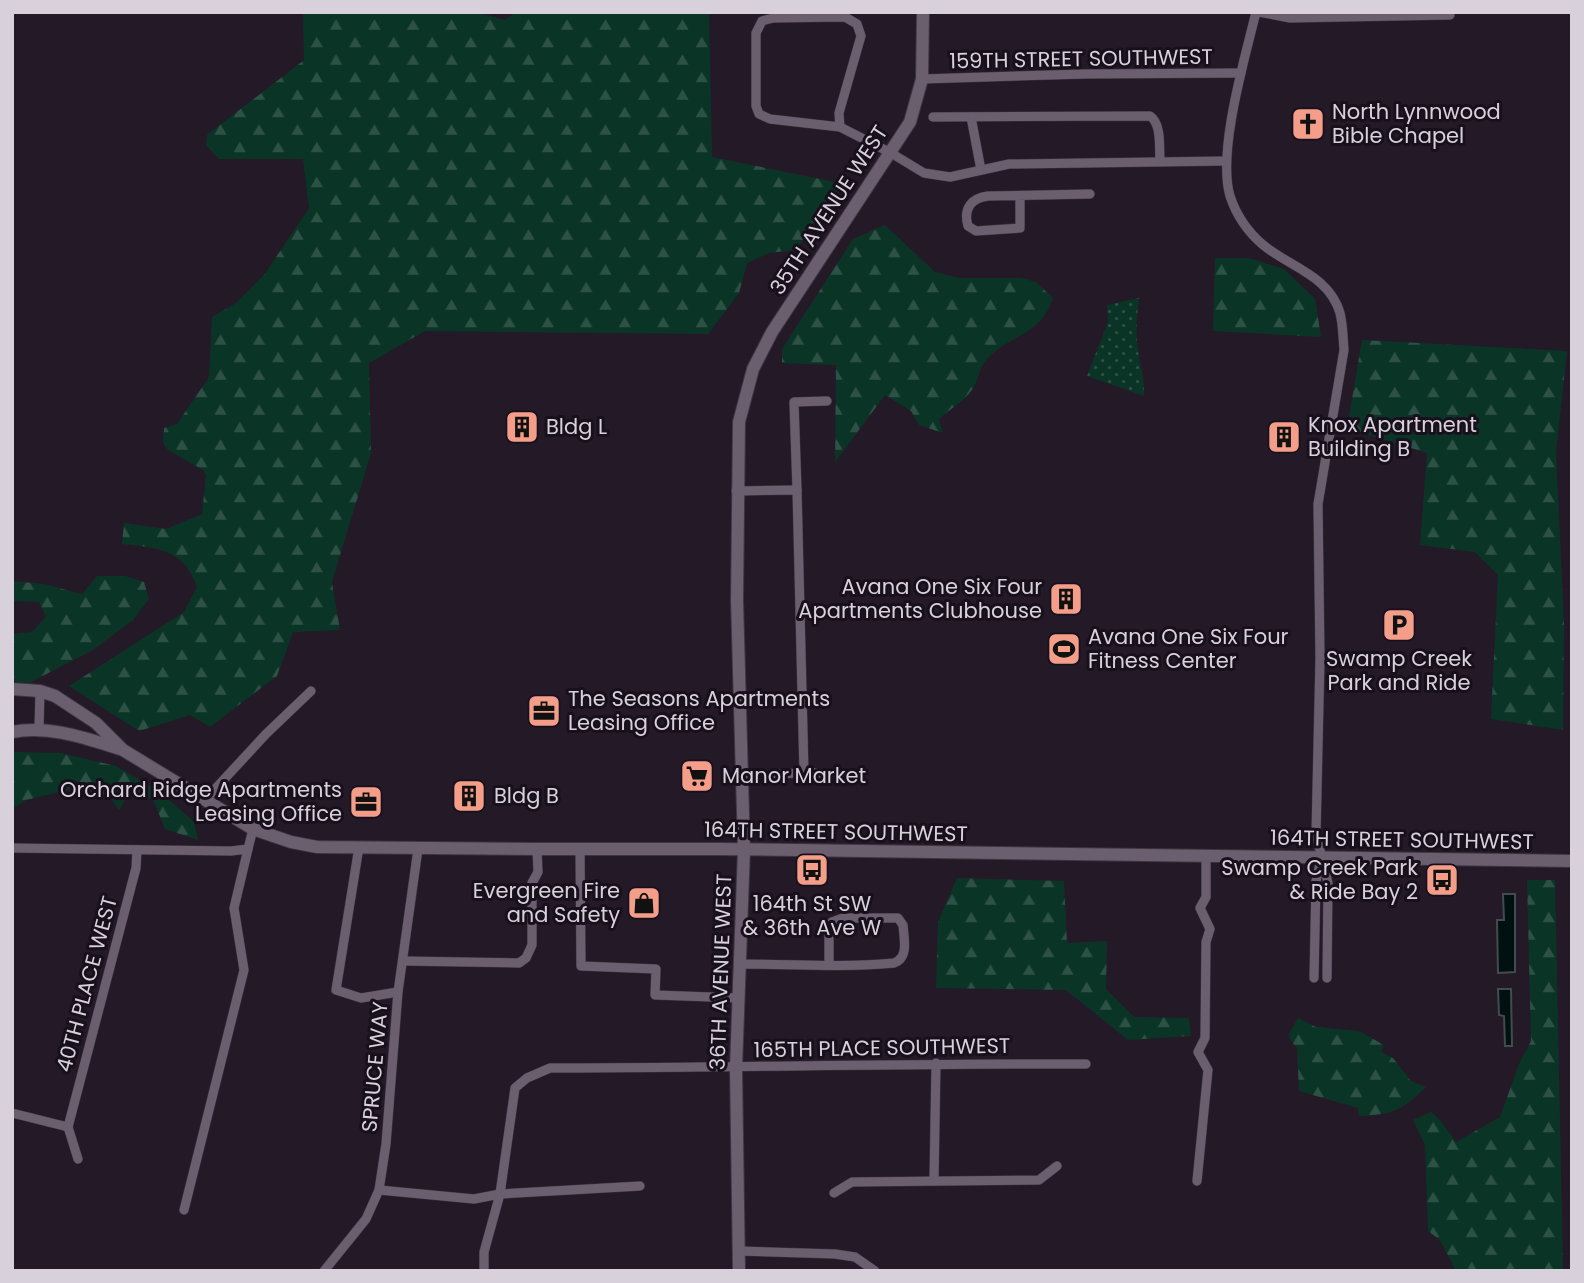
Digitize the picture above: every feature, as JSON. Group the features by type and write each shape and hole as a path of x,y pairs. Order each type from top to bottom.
{"main road":[{"name":"35TH AVENUE WEST","path":"738,422 753,369 772,332 910,122 922,79 923,12"},
{"name":"36TH AVENUE WEST","path":"738,422 738,696 744,849 737,1068 740,1271"},
{"path":"12,689 40,691 55,696 96,723 123,750"},
{"path":"12,732 39,729 82,737 123,750"},
{"name":"164TH STREET SOUTHWEST","path":"123,750 253,829 291,842 317,846 418,849 744,849 1572,861"}],"street":[{"path":"1327,978 1328,883 1316,822 1320,658 1318,504 1344,350 1343,332 1339,311 1329,293 1312,274 1263,244 1241,222 1230,195 1226,161 1241,73 1258,12 1290,18 1450,15"},
{"path":"841,127 839,113 861,36 857,24 845,17 773,18 762,21 756,33 756,106 760,114 769,119 841,127 924,173 950,177 1009,164 1226,161"},
{"name":"159TH STREET SOUTHWEST","path":"922,79 1241,73"},
{"path":"933,117 1150,116 1155,119 1157,125 1160,161"},
{"path":"971,117 981,170"},
{"path":"1020,196 1020,229 976,231 968,226 967,213 971,202 978,198 988,196 1090,194"},
{"path":"804,773 794,402 827,401"},
{"path":"736,491 797,490"},
{"path":"39,729 40,691"},
{"path":"204,801 266,734 311,691"},
{"path":"775,774 832,773"},
{"path":"184,1210 244,970 234,908 253,829"},
{"path":"359,847 336,990 361,998 398,992"},
{"path":"12,848 248,849"},
{"name":"SPRUCE WAY","path":"324,1271 366,1219 379,1190 386,1144 398,992 418,849"},
{"path":"403,961 519,963 526,958 531,945 532,883 538,872 537,849"},
{"path":"580,849 581,966 656,968 655,995 739,998"},
{"name":"40TH PLACE WEST","path":"68,1127 136,868 136,850"},
{"path":"1197,1181 1208,1070 1198,1052 1205,1038 1206,942 1210,929 1200,908 1206,897 1206,857"},
{"path":"1314,978 1316,881 1322,858"},
{"path":"740,964 829,964 885,964 901,961 904,956 901,921 898,918 837,920 829,928 829,964"},
{"path":"934,1181 936,1063"},
{"name":"165TH PLACE SOUTHWEST","path":"500,1194 515,1088 527,1078 550,1068 737,1068 936,1063 1086,1064"},
{"path":"12,1113 68,1127 78,1158"},
{"path":"834,1193 852,1182 1039,1180 1057,1166"},
{"path":"379,1190 474,1199 500,1194 640,1186"},
{"path":"484,1271 484,1252 500,1194"},
{"path":"739,1251 835,1254 855,1257 875,1271"}],"green space":[{"path":"303,12 477,12 505,20 516,12 709,12 712,157 845,184 795,250 769,253 747,263 739,293 708,334 425,331 369,363 371,453 332,582 340,630 293,632 277,676 210,727 190,715 139,731 69,686 184,612 197,587 192,574 177,558 158,549 122,544 124,523 166,529 202,514 206,475 203,470 168,450 163,443 164,428 177,424 209,377 212,317 236,303 264,275 309,208 303,159 219,159 206,145 207,135 304,60"},
{"path":"885,225 935,272 958,278 1021,278 1036,282 1053,298 1040,321 986,360 972,390 939,419 943,433 919,425 911,411 885,395 835,462 836,365 782,363 782,349 853,239"},
{"path":"1215,258 1249,258 1284,269 1315,299 1321,337 1213,331"},
{"path":"1139,298 1137,337 1144,396 1087,376 1108,322 1107,305"},
{"path":"1362,340 1567,351 1556,452 1564,624 1563,730 1491,719 1498,575 1475,552 1420,545 1427,453 1347,428"},
{"path":"97,576 125,576 144,582 149,599 133,620 93,650 29,683 12,681 12,634 32,632 46,617 39,602 12,601 12,581 44,584 82,594"},
{"path":"12,752 61,753 116,766 159,791 194,822 198,840 165,829 153,799 129,792 119,810 109,795 71,789 26,800 12,809"},
{"path":"957,878 1064,881 1067,943 1107,941 1106,989 1134,1017 1189,1018 1191,1036 1128,1040 1066,990 936,988 938,922"},
{"path":"1527,880 1555,880 1563,1271 1456,1271 1440,1240 1428,1231 1425,1145 1413,1120 1431,1112 1456,1142 1500,1117 1519,1064 1531,1041"},
{"path":"1298,1018 1316,1027 1359,1031 1384,1045 1381,1052 1393,1058 1411,1081 1426,1087 1396,1110 1359,1116 1358,1108 1299,1091 1297,1048 1290,1040 1289,1034"}],"shaded area":[{"path":"1503,894 1515,894 1515,972 1498,973 1497,920 1504,920"},
{"path":"1498,989 1511,989 1512,1046 1505,1046 1504,1016 1499,1015"}],"place":[{"name":"North Lynnwood Bible Chapel","path":"1308,124"},
{"name":"Bldg L","path":"522,427"},
{"name":"Knox Apartment Building B","path":"1284,437"},
{"name":"Avana One Six Four Apartments Clubhouse","path":"1066,599"},
{"name":"Swamp Creek Park and Ride","path":"1399,625"},
{"name":"Avana One Six Four Fitness Center","path":"1064,649"},
{"name":"The Seasons Apartments Leasing Office","path":"544,711"},
{"name":"Manor Market","path":"697,776"},
{"name":"Bldg B","path":"469,796"},
{"name":"Orchard Ridge Apartments Leasing Office","path":"366,802"},
{"name":"164th St SW & 36th Ave W","path":"812,870"},
{"name":"Swamp Creek Park & Ride Bay 2","path":"1442,880"},
{"name":"Evergreen Fire and Safety","path":"644,903"}]}
